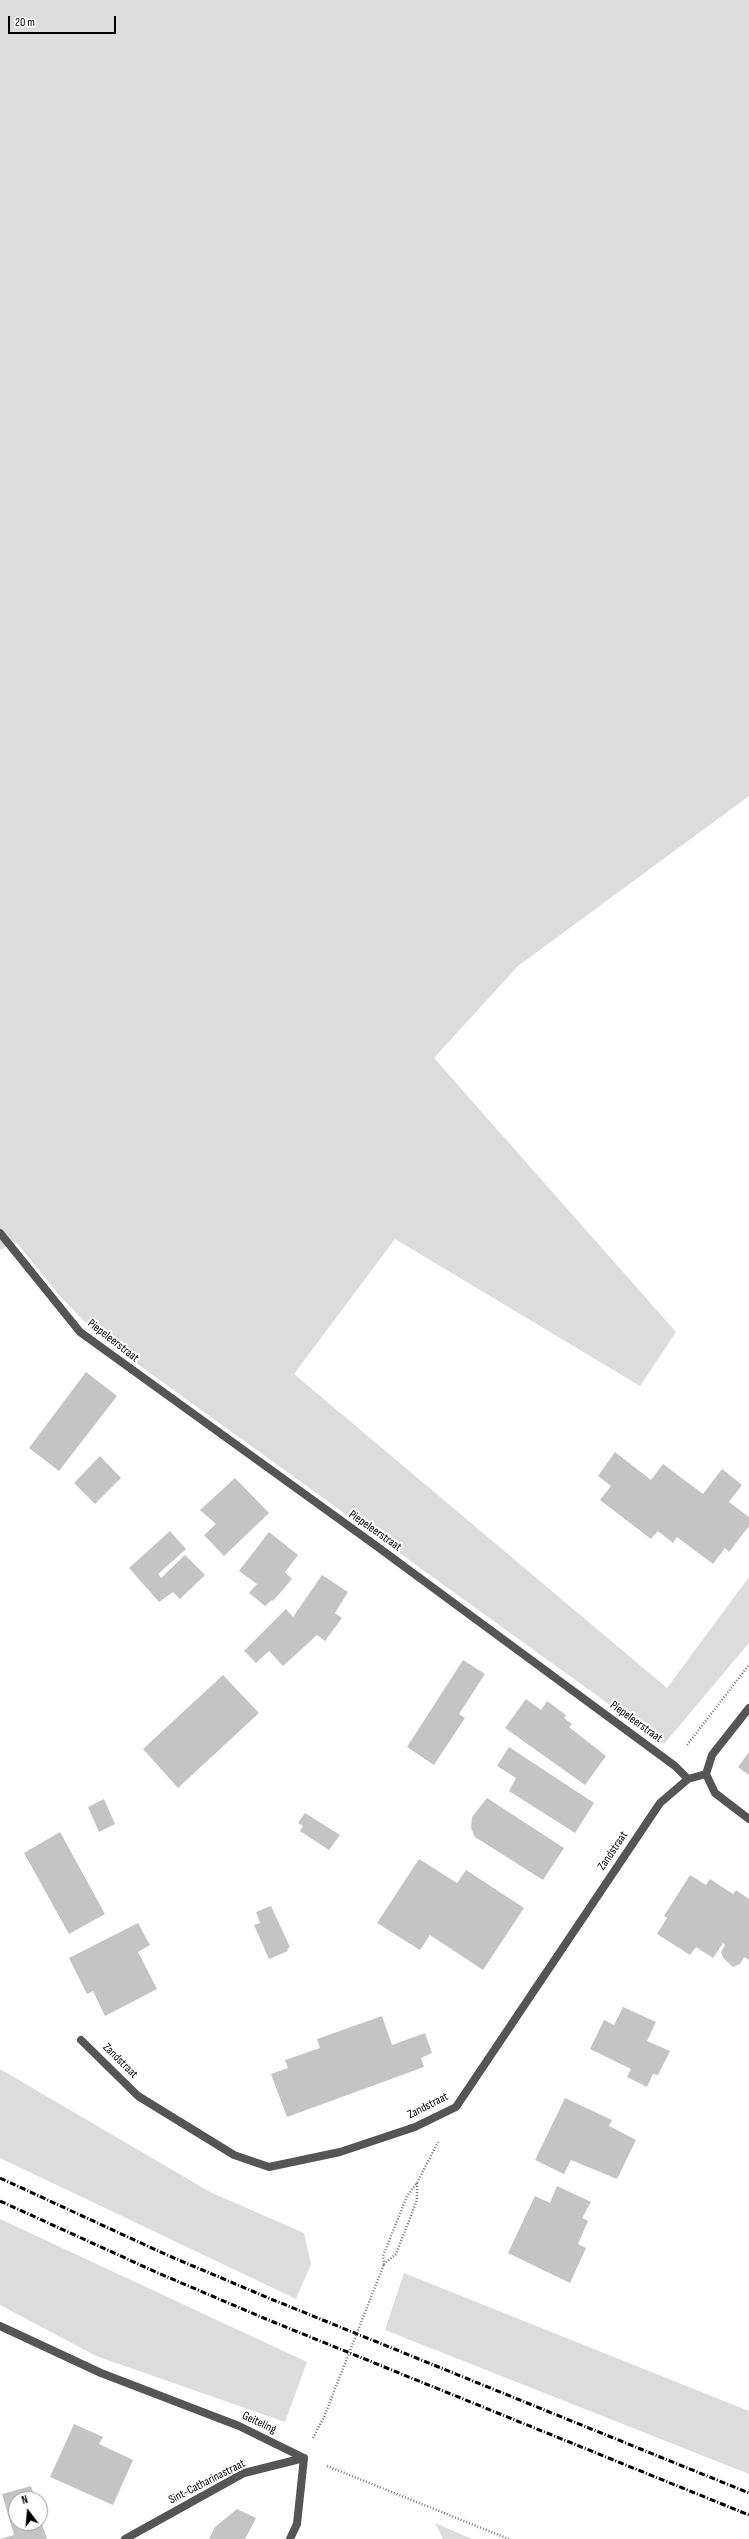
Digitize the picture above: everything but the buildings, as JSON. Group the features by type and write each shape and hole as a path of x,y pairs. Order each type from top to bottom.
{"street":[{"name":"Piepeleerstraat","path":"0,1233 80,1332 375,1545 675,1766 688,1779"},
{"path":"749,1708 712,1755 706,1774 715,1793 749,1819"},
{"path":"688,1779 706,1774"},
{"name":"Zandstraat","path":"81,2040 138,2096 234,2155 269,2167 310,2159 376,2142 456,2107 660,1804 688,1779"},
{"name":"Geiteling","path":"0,2326 101,2373 239,2426 304,2458"},
{"path":"290,2539 297,2524 304,2458"},
{"name":"Sint-Catharinastraat","path":"125,2539 244,2473 304,2458"}],"path":[{"path":"384,2264 382,2256 407,2196 418,2183 456,2107"},
{"path":"324,2418 384,2264 396,2254 417,2200 418,2183"},
{"path":"304,2458 509,2539"}],"shaded area":[{"path":"0,0 749,0 749,796 518,966 434,1058 676,1332 640,1386 395,1239 294,1374 667,1688 749,1577 749,1643 664,1744 114,1347 87,1324 58,1294 16,1242 0,1250"},
{"path":"0,2069 210,2192 304,2233 311,2264 296,2299 0,2158"},
{"path":"0,2219 307,2362 285,2422 96,2356 0,2305"},
{"path":"404,2273 749,2411 749,2474 385,2330"},
{"path":"435,2523 472,2539 443,2539"}],"railway":[{"path":"0,2178 167,2255 271,2299 749,2493"},
{"path":"0,2201 158,2273 266,2319 749,2515"}]}
